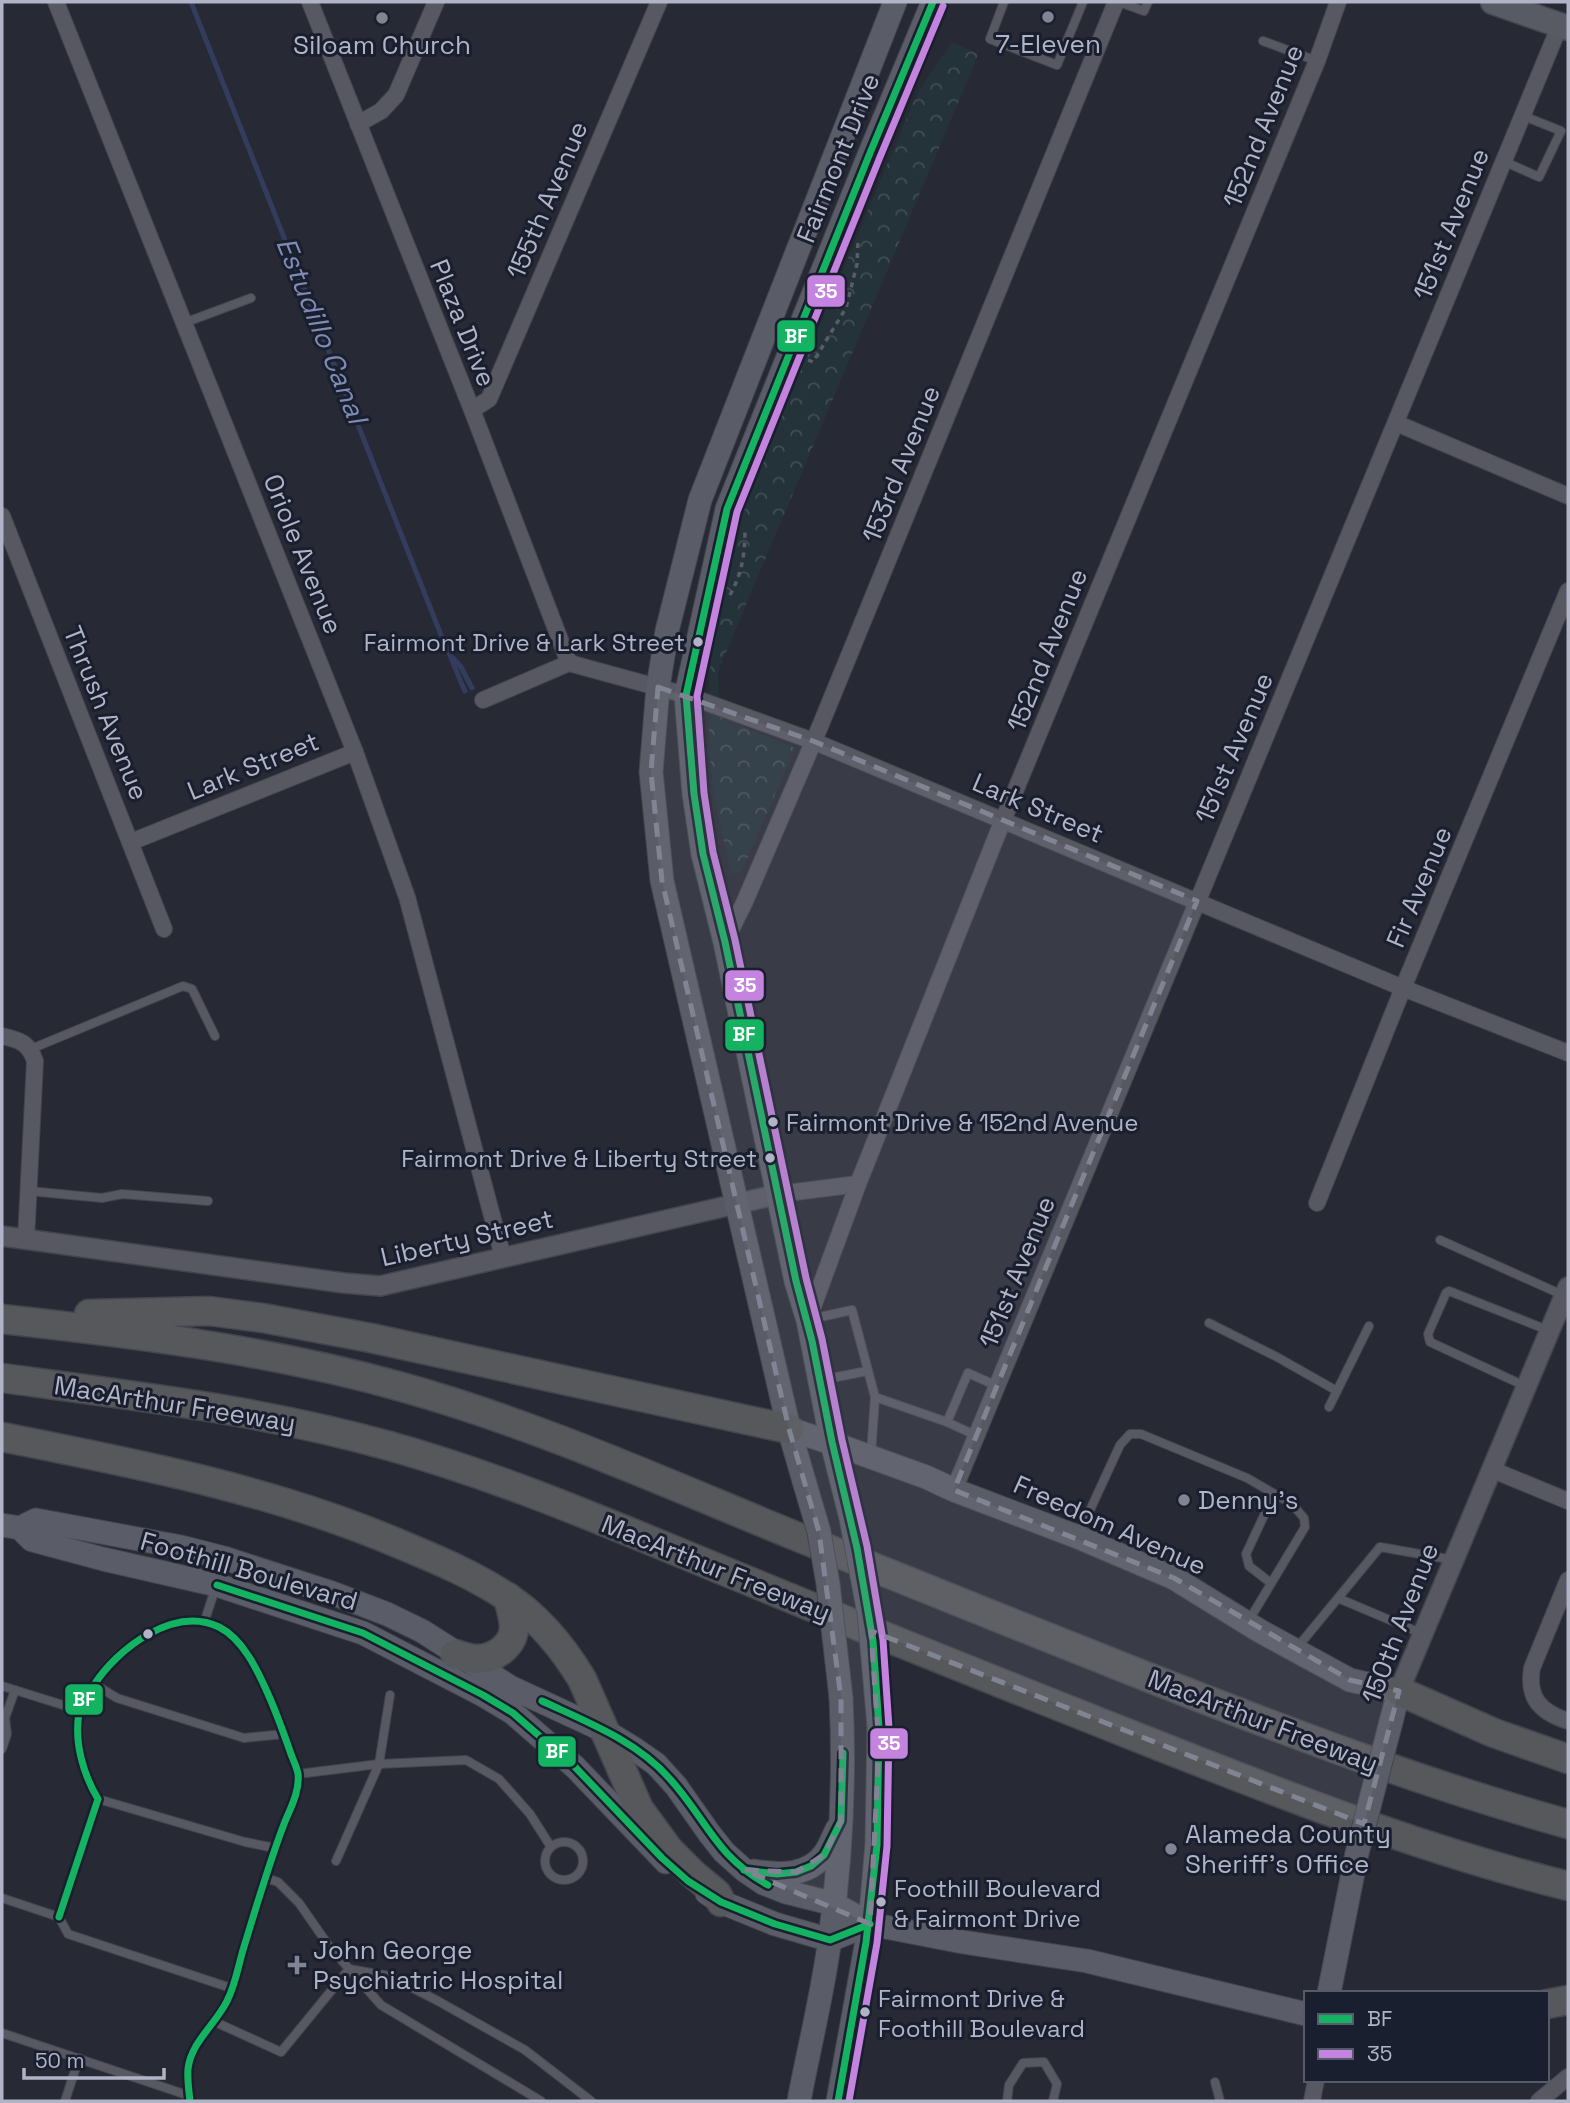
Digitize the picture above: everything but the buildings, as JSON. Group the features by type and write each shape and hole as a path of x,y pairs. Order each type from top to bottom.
{"highway":[{"path":"2,1318 209,1311 263,1318 371,1338 789,1429"},
{"name":"MacArthur Freeway","path":"2,1318 139,1334 315,1365 405,1388 495,1417 587,1451 950,1599 1302,1737 1429,1782 1568,1825"},
{"name":"MacArthur Freeway","path":"2,1378 130,1394 301,1423 475,1473 565,1506 1266,1788 1407,1838 1568,1886"},
{"path":"2,1437 236,1487 284,1501 379,1535 441,1561 508,1597 528,1613 570,1659 582,1679 639,1809 669,1850 717,1894 722,1902"},
{"path":"455,1654 476,1659 492,1656 504,1649 512,1639 514,1628 508,1597"},
{"path":"1399,1691 1494,1733 1568,1759"},
{"path":"1549,2004 1568,2000"}],"main road":[{"name":"Fairmont Drive","path":"799,2101 830,1940 834,1905 843,1778 841,1698 819,1532 789,1429 662,881 651,772 658,687 667,631 700,500 895,2"},
{"name":"Fairmont Drive","path":"838,2101 870,1924 877,1844 879,1726 869,1613 808,1320 796,1282 725,942 703,854 694,794 686,695 727,509 933,2"},
{"path":"1493,2 1520,6 1564,26"},
{"name":"Freedom Avenue","path":"789,1429 926,1477 1078,1536 1174,1578 1248,1623 1355,1682 1399,1691"},
{"name":"Foothill Boulevard","path":"11,1527 36,1520 181,1547 332,1592 387,1614 422,1631 510,1687 605,1731 634,1748 656,1764 677,1786 724,1852 763,1883 834,1905 870,1924 963,1942 1087,1961 1304,2014"},
{"name":"Foothill Boulevard","path":"11,1527 32,1540 216,1585 363,1633 513,1713 575,1766 688,1881 722,1902 775,1924 830,1940"},
{"path":"216,1585 224,1558"},
{"name":"150th Avenue","path":"1329,1991 1357,1853 1399,1691"},
{"path":"744,1870 777,1874 796,1872 811,1866 824,1855 841,1821"},
{"path":"830,1940 870,1924"}],"street":[{"name":"Oriole Avenue","path":"57,2 355,751 407,897 503,1257"},
{"name":"Plaza Drive","path":"310,2 569,663"},
{"path":"358,124 381,111 396,95 436,2"},
{"name":"155th Avenue","path":"472,410 489,399 659,2"},
{"name":"153rd Avenue","path":"725,942 813,741 1118,2"},
{"name":"152nd Avenue","path":"808,1320 858,1184 1003,820 1339,2"},
{"name":"151st Avenue","path":"954,1490 1521,115 1564,26"},
{"path":"1396,423 1568,496"},
{"name":"Thrush Avenue","path":"2,516 164,929"},
{"name":"Fir Avenue","path":"1317,1203 1568,591"},
{"path":"482,700 569,663"},
{"name":"Lark Street","path":"569,663 686,695 813,741 1403,988 1568,1053"},
{"name":"Lark Street","path":"131,842 355,751"},
{"path":"2,1036 17,1039 31,1049 35,1061 26,1240"},
{"name":"Liberty Street","path":"2,1236 380,1286 779,1194 858,1184"},
{"name":"150th Avenue","path":"1399,1691 1566,1291"},
{"path":"1493,1470 1568,1501"},
{"path":"1568,1580 1532,1668 1530,1683 1534,1698 1543,1709 1568,1721"},
{"path":"1539,2101 1568,2077"},
{"path":"1312,2101 1316,2082"}],"lane":[{"path":"1004,2 990,39 1057,65 1083,2"},
{"path":"1118,2 1144,11 1148,2"},
{"path":"1263,41 1317,61"},
{"path":"1503,161 1539,177 1561,131 1521,115"},
{"path":"184,323 251,298"},
{"path":"31,1049 183,986 192,989 215,1036"},
{"path":"29,1191 103,1198 122,1194 208,1201"},
{"path":"1440,1240 1566,1291"},
{"path":"1527,1387 1430,1342 1428,1334 1449,1291 1550,1331"},
{"path":"808,1320 852,1310 875,1397 871,1457"},
{"path":"1209,1323 1337,1391"},
{"path":"1329,1407 1369,1326"},
{"path":"820,1380 867,1371"},
{"path":"947,1422 968,1373 997,1386"},
{"path":"875,1397 947,1422 977,1436"},
{"path":"1078,1536 1120,1445 1130,1434 1141,1434 1247,1478 1292,1504 1304,1518 1305,1527 1248,1623"},
{"path":"1272,1583 1249,1566 1246,1554 1274,1494"},
{"path":"1296,1650 1380,1547 1454,1560"},
{"path":"204,1623 216,1585"},
{"path":"1340,1598 1423,1634"},
{"path":"2,2033 190,2099 188,2068 196,2045 227,2001 275,1847 297,1790 298,1774 260,1676 249,1656 234,1639 220,1628 204,1623 180,1623 159,1629 133,1644 106,1666 79,1710 83,1772 98,1798 245,1842 275,1847"},
{"path":"94,1684 117,1698 244,1738 284,1734"},
{"path":"2,1686 79,1710"},
{"path":"2,1749 7,1734 5,1718 15,1690"},
{"path":"336,1861 379,1764 390,1695"},
{"path":"298,1774 379,1764 466,1760 499,1779 530,1814 551,1847"},
{"path":"59,1917 98,1798"},
{"path":"565,1842 578,1849 583,1862 576,1875 562,1880 550,1873 545,1860 551,1847 565,1842"},
{"path":"267,1878 278,1882 299,1903 328,1946 381,2005 541,2101"},
{"path":"2,1898 59,1917 68,1934 231,1988"},
{"path":"213,2021 281,2052 349,1969"},
{"path":"349,1969 389,1976 438,2001 525,2050 591,2101"},
{"path":"65,2101 79,2058"},
{"path":"1007,2101 1009,2085 1023,2063 1044,2062 1057,2084 1053,2101"},
{"path":"1215,2082 1220,2101"}],"path":[{"path":"807,359 813,362 846,308 856,264 858,238"},
{"path":"729,599 744,559 745,523"}],"highlighted area":[{"path":"658,687 813,741 1197,901 954,1490 1174,1578 1350,1680 1399,1691 1364,1824 871,1631 879,1747 870,1924 744,1870 796,1872 824,1855 841,1821 841,1698 819,1532 789,1429 662,881 651,772"}],"green space":[{"path":"952,42 978,54 974,65 718,671 720,717 795,748 741,873 731,873 715,799 709,690 716,619 731,549 741,513 913,103"}],"waterway":[{"name":"Estudillo Canal","path":"191,2 465,691"},
{"name":"Estudillo Canal","path":"453,658 472,688"}],"transit line":[{"name":"BF","path":"838,2101 866,1942 877,1845 879,1728 873,1641 857,1548 812,1341 796,1281 725,942 703,854 694,794 686,695 727,509 933,2"},
{"name":"35","path":"849,2101 877,1943 887,1846 889,1728 883,1640 867,1546 806,1278 735,940 713,852 704,793 697,696 737,512 943,6"},
{"name":"BF","path":"217,1585 363,1633 513,1713 575,1767 662,1858 688,1881 721,1902 775,1924 830,1940 870,1924"},
{"name":"BF","path":"59,1917 98,1799 84,1768 79,1746 78,1724 83,1701 104,1671 148,1634 184,1622 202,1622 228,1632 249,1656 260,1676 296,1766 298,1787 262,1887 232,1989 190,2059 190,2101"},
{"name":"BF","path":"542,1701 627,1743 657,1766 683,1794 724,1850 750,1874 768,1885"},
{"name":"BF","path":"744,1870 777,1874 796,1872 811,1866 824,1855 841,1821 843,1753"}],"place":[{"name":"7-Eleven","path":"1048,17"},
{"name":"Siloam Church","path":"382,18"},
{"name":"Fairmont Drive & Lark Street","path":"698,642"},
{"name":"Fairmont Drive & 152nd Avenue","path":"773,1122"},
{"name":"Fairmont Drive & Liberty Street","path":"770,1158"},
{"name":"Denny's","path":"1184,1500"},
{"name":"Alameda County Sheriff's Office","path":"1171,1849"},
{"name":"Foothill Boulevard & Fairmont Drive","path":"881,1902"},
{"name":"John George Psychiatric Hospital","path":"297,1965"},
{"name":"Fairmont Drive & Foothill Boulevard","path":"865,2012"}]}
